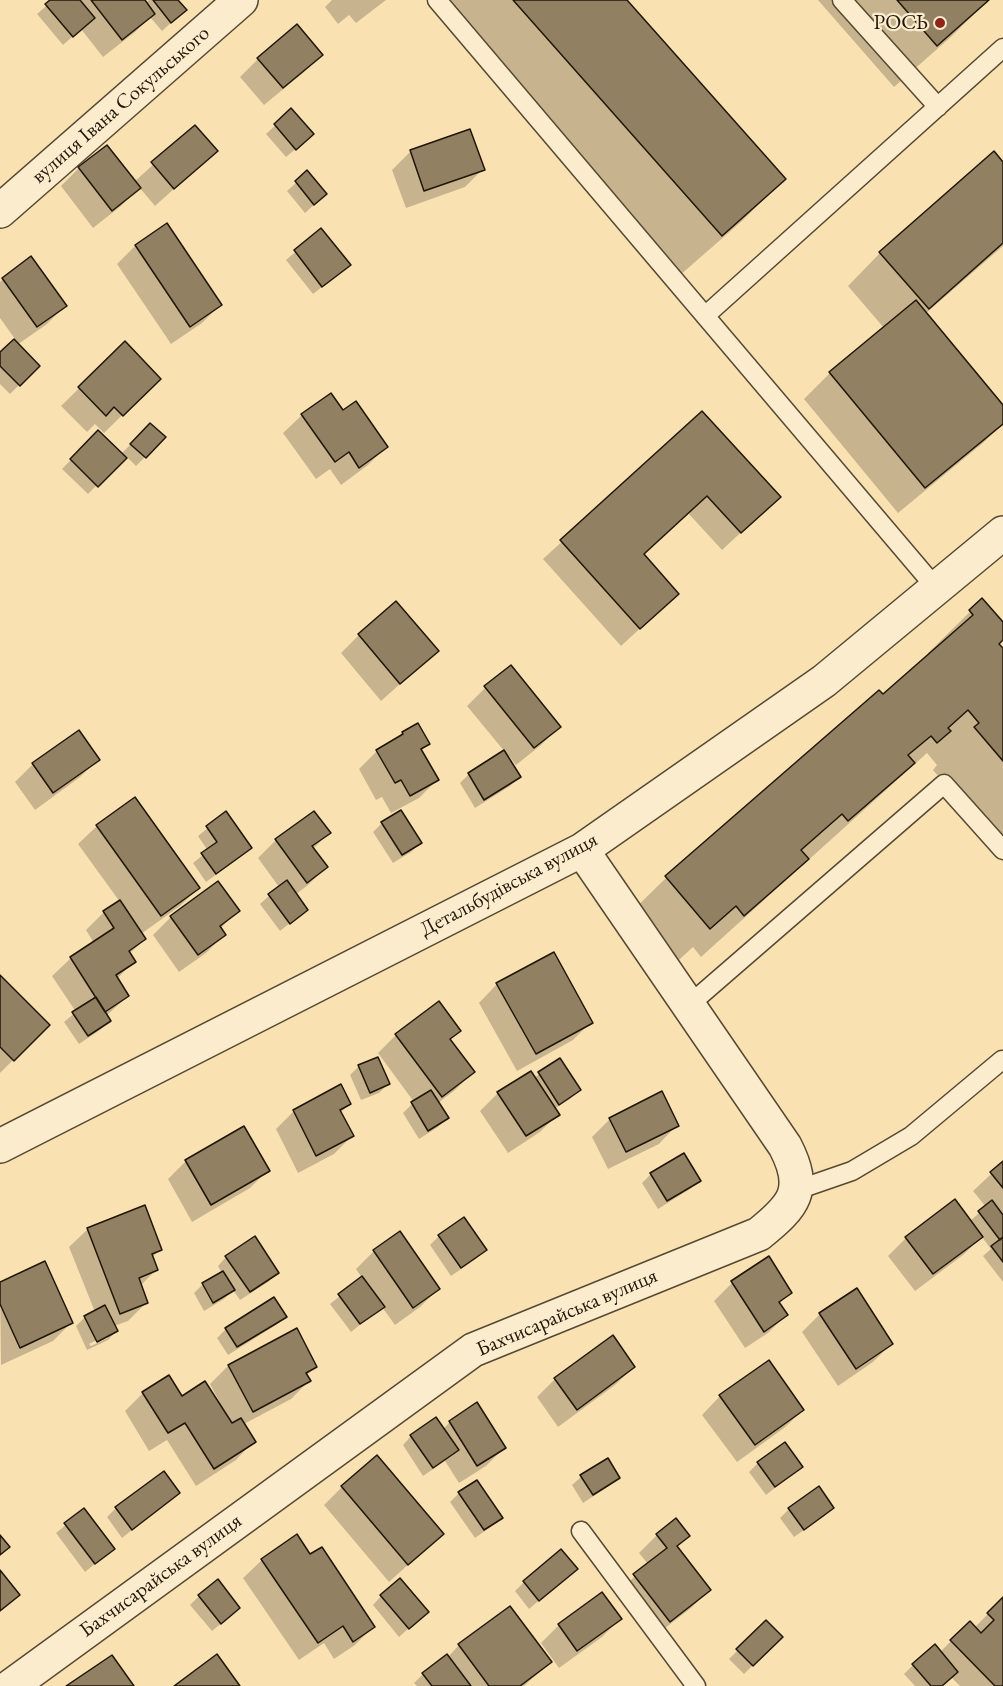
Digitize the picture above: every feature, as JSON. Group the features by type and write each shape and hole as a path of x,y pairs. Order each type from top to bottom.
{"street":[{"name":"вулиця Івана Сокульського","path":"0,211 241,0"},
{"name":"Детальбудівська вулиця","path":"0,1146 582,850 824,681 1003,532"},
{"path":"582,850 785,1146 795,1165 797,1190"},
{"name":"Бахчисарайська вулиця","path":"10,1686 473,1350 759,1234 781,1216 797,1190"}],"lane":[{"path":"437,0 936,588"},
{"path":"842,0 938,107"},
{"path":"705,316 1003,48"},
{"path":"689,1005 944,784 1003,850"},
{"path":"797,1190 852,1171 911,1136 1002,1060"},
{"path":"581,1531 696,1686"}],"building":[{"path":"50,0 80,0 95,18 73,37 45,4"},
{"path":"91,0 145,0 155,14 122,40"},
{"path":"153,0 178,0 187,10 171,23"},
{"path":"513,0 627,0 786,179 722,236"},
{"name":"РОСЬ","path":"897,0 989,0 937,46"},
{"path":"297,24 323,55 283,88 257,58"},
{"path":"291,108 314,134 296,150 274,124"},
{"path":"195,125 218,151 174,189 151,162"},
{"path":"470,129 485,170 424,191 410,150"},
{"path":"107,145 141,188 112,211 78,167"},
{"path":"994,151 1003,162 1003,243 929,309 879,252"},
{"path":"307,170 327,194 314,205 295,181"},
{"path":"167,223 222,305 190,327 135,245"},
{"path":"321,228 351,265 322,287 294,250"},
{"path":"31,256 67,306 37,327 2,278"},
{"path":"916,300 1003,405 1003,424 925,488 829,372"},
{"path":"14,339 40,366 20,386 0,366 0,352"},
{"path":"125,341 161,379 123,416 114,407 106,416 78,387"},
{"path":"331,393 343,410 356,401 388,447 359,468 349,452 335,462 301,414"},
{"path":"702,411 781,497 741,533 707,496 644,554 679,594 640,629 560,540"},
{"path":"150,423 166,437 146,458 130,444"},
{"path":"98,430 127,458 98,487 70,459"},
{"path":"982,598 1003,622 1003,640 999,644 1003,648 1003,761 974,727 979,723 968,710 948,728 951,731 937,743 931,736 908,755 915,763 848,821 842,814 801,850 809,859 744,916 736,906 710,929 665,876 879,690 883,694 973,615 969,610"},
{"path":"396,601 439,651 400,684 358,634"},
{"path":"511,665 561,727 534,748 484,686"},
{"path":"418,723 430,744 421,749 439,780 410,796 401,780 395,783 376,750"},
{"path":"79,730 100,760 53,793 32,763"},
{"path":"504,750 521,777 484,800 468,773"},
{"path":"135,797 200,888 161,916 96,825"},
{"path":"401,810 422,843 402,855 381,822"},
{"path":"226,811 252,848 216,874 201,853 217,842 206,826"},
{"path":"314,811 331,833 312,846 328,867 307,883 275,839"},
{"path":"287,880 308,910 290,924 268,894"},
{"path":"218,881 240,911 220,926 226,935 198,955 170,916"},
{"path":"120,900 146,939 129,951 136,962 116,975 129,996 105,1012 70,957 114,928 103,911"},
{"path":"554,952 593,1023 536,1054 496,983"},
{"path":"0,975 50,1025 14,1061 0,1047"},
{"path":"96,997 111,1021 88,1036 72,1012"},
{"path":"439,1001 461,1031 450,1039 475,1072 442,1097 395,1034"},
{"path":"378,1057 390,1084 370,1093 358,1065"},
{"path":"560,1058 581,1090 559,1105 538,1072"},
{"path":"531,1071 560,1115 526,1136 497,1092"},
{"path":"341,1084 351,1104 340,1110 354,1136 316,1156 293,1110"},
{"path":"431,1090 449,1118 428,1131 411,1102"},
{"path":"662,1091 679,1126 626,1152 609,1118"},
{"path":"244,1126 270,1171 211,1205 185,1160"},
{"path":"684,1153 701,1181 667,1201 650,1173"},
{"path":"1003,1161 1003,1188 990,1172"},
{"path":"955,1199 983,1237 933,1274 905,1237"},
{"path":"992,1200 1003,1215 1003,1237 1000,1240 978,1211"},
{"path":"145,1205 162,1250 152,1254 158,1270 139,1278 148,1303 120,1314 87,1228"},
{"path":"464,1217 487,1250 461,1268 438,1235"},
{"path":"400,1231 440,1289 413,1308 373,1250"},
{"path":"255,1236 279,1273 250,1292 225,1256"},
{"path":"1003,1237 1003,1262 991,1246"},
{"path":"769,1256 792,1293 779,1302 788,1315 764,1332 731,1281"},
{"path":"45,1261 73,1323 20,1348 0,1304 0,1282"},
{"path":"223,1271 235,1290 213,1303 202,1283"},
{"path":"362,1276 385,1307 360,1324 338,1294"},
{"path":"857,1288 893,1344 856,1369 819,1313"},
{"path":"274,1297 287,1317 237,1347 225,1328"},
{"path":"105,1305 118,1331 97,1342 84,1316"},
{"path":"297,1328 317,1367 306,1373 311,1381 253,1412 228,1365"},
{"path":"613,1335 635,1367 577,1410 554,1378"},
{"path":"769,1360 804,1410 755,1445 719,1395"},
{"path":"169,1375 182,1396 205,1381 232,1423 241,1418 256,1442 214,1469 185,1423 168,1433 142,1392"},
{"path":"477,1402 506,1448 477,1466 449,1421"},
{"path":"436,1417 459,1450 433,1468 410,1435"},
{"path":"785,1442 803,1467 775,1487 757,1462"},
{"path":"377,1455 444,1534 408,1565 341,1486"},
{"path":"608,1458 620,1478 593,1495 580,1475"},
{"path":"164,1471 180,1493 132,1530 115,1507"},
{"path":"477,1480 503,1518 484,1530 458,1492"},
{"path":"819,1486 834,1508 804,1530 788,1508"},
{"path":"84,1508 115,1549 95,1564 64,1523"},
{"path":"676,1518 690,1536 677,1546 711,1590 670,1622 633,1574 667,1548 656,1534"},
{"path":"297,1534 310,1554 322,1547 375,1627 353,1642 343,1626 318,1643 261,1559"},
{"path":"0,1535 10,1547 0,1555"},
{"path":"561,1549 578,1569 539,1601 523,1581"},
{"path":"0,1570 20,1595 0,1611"},
{"path":"400,1578 429,1612 409,1629 380,1595"},
{"path":"218,1579 240,1608 221,1624 198,1595"},
{"path":"602,1592 622,1619 577,1651 558,1624"},
{"path":"1003,1597 1003,1686 995,1686 950,1640 970,1621 981,1633 994,1620 987,1613"},
{"path":"510,1606 552,1662 520,1686 489,1686 458,1644"},
{"path":"766,1620 783,1637 753,1666 736,1649"},
{"path":"935,1644 958,1672 942,1686 931,1686 912,1664"},
{"path":"217,1654 240,1686 174,1686"},
{"path":"447,1654 471,1686 432,1686 422,1673"},
{"path":"112,1655 134,1686 66,1686"}],"place":[{"name":"РОСЬ","path":"940,23"}]}
